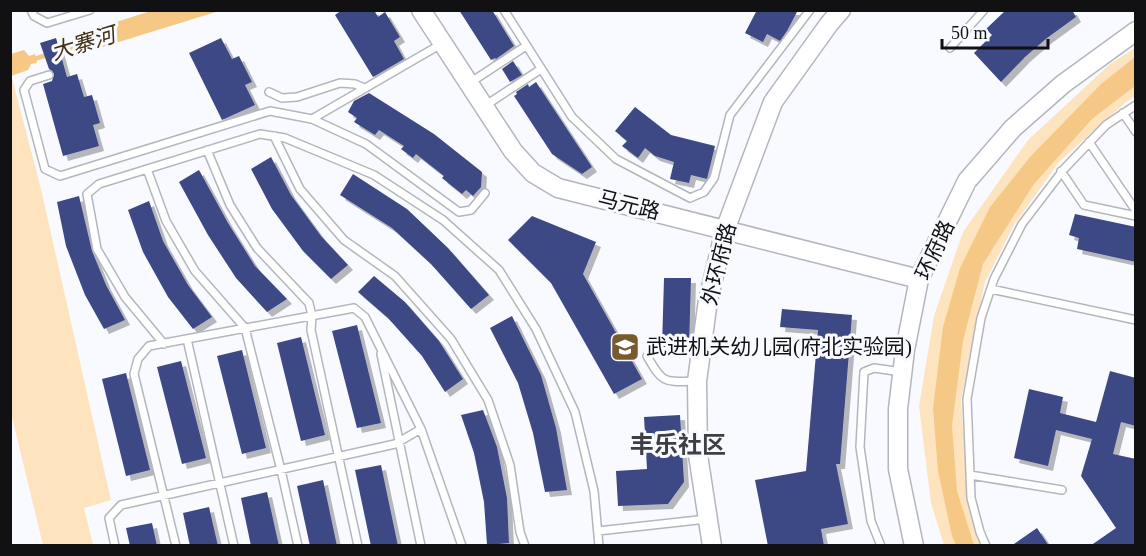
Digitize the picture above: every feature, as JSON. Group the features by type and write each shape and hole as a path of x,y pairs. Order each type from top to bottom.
{"street":[{"name":"马元路","path":"422,10 513,151 533,172 558,188 919,279"},
{"name":"外环府路","path":"712,546 698,455 697,381 708,300 725,230 772,102 841,10"},
{"name":"环府路","path":"914,546 898,468 898,409 905,350 919,279 967,181 1013,128 1063,84 1136,31"}],"lane":[{"path":"31,10 34,16 47,23 90,10"},
{"path":"504,10 572,117 616,159 690,198 704,192 714,178 730,115 810,10"},
{"path":"950,48 984,10"},
{"path":"312,118 443,43"},
{"path":"469,83 526,46"},
{"path":"484,106 541,69"},
{"path":"50,75 30,81 24,90 45,169 60,176 270,111 312,118 366,144 459,212 471,210 485,193"},
{"path":"269,92 282,98 297,97 340,83 355,84 364,88"},
{"path":"986,546 971,498 967,399 981,318 990,288 1023,224 1062,171 1106,124 1136,105"},
{"path":"1123,113 1136,132"},
{"path":"164,344 124,297 97,249 87,194 99,184 260,134 285,138 374,175 443,220 499,270 536,329 575,412 594,491 599,546"},
{"path":"274,136 300,189 344,240 395,276 451,339 488,400 510,465 520,532 525,546"},
{"path":"1089,142 1136,211"},
{"path":"207,150 230,205 257,248 309,303 312,316 311,330 358,546"},
{"path":"147,169 166,221 195,272 245,328 298,546"},
{"path":"1062,171 1084,205 1136,216"},
{"path":"990,288 1136,321"},
{"path":"176,546 134,374 138,359 149,346 354,308 365,317 421,429 462,546"},
{"path":"188,339 234,546"},
{"path":"378,345 421,546"},
{"path":"646,356 657,374 669,381 697,381"},
{"path":"881,546 871,521 860,447 864,372 874,368 902,372"},
{"path":"115,546 109,519 121,506 396,444 421,429"},
{"path":"970,475 1062,490"},
{"path":"598,531 707,519"}],"shaded area":[{"path":"1135,48 1135,96 1059,162 1014,225 985,282 961,400 968,502 981,545 944,545 931,503 919,406 934,316 963,232 1028,140 1110,64"},
{"path":"10,70 41,189 111,500 84,508 93,545 43,545 11,413"}],"water":[{"path":"154,10 219,11 80,54 73,49 67,50 65,44 71,43 75,35"},
{"path":"24,50 29,56 35,54 37,63 31,64 28,70 11,76 11,54"},
{"path":"1135,57 1135,86 1092,119 1034,184 983,264 963,341 952,426 957,491 974,545 956,545 938,471 933,408 943,327 960,268 990,207 1030,157 1101,84"}],"building":[{"path":"342,10 374,10 378,17 385,12 400,37 394,41 404,59 373,77 335,15"},
{"path":"459,10 492,10 514,46 491,60"},
{"path":"757,10 798,10 780,41 767,34 763,42 745,33"},
{"path":"1006,10 1072,10 1076,17 1025,57 1001,82 974,53 992,35 986,29"},
{"path":"56,38 67,77 77,74 84,97 92,95 100,123 93,125 99,146 63,156 43,84 52,81 54,74 49,69 40,43"},
{"path":"221,38 232,59 239,56 252,82 245,85 255,105 222,120 189,53"},
{"path":"513,61 522,75 510,82 502,69"},
{"path":"536,82 592,167 582,174 552,154 514,96 528,84 529,87"},
{"path":"369,93 434,134 482,172 481,187 473,196 466,190 462,194 416,154 413,158 401,149 404,146 379,130 375,135 354,122 357,118 348,112 354,101"},
{"path":"635,107 671,135 715,146 707,179 691,175 689,183 670,179 674,162 655,156 645,148 638,158 622,146 627,141 615,131"},
{"path":"271,157 291,195 321,236 348,265 331,279 303,251 272,209 251,169"},
{"path":"199,170 255,266 287,299 267,312 236,278 208,235 179,182"},
{"path":"353,174 407,209 448,248 489,295 471,309 431,264 392,228 340,195"},
{"path":"79,196 92,251 106,285 125,320 104,329 85,295 66,246 57,202"},
{"path":"149,201 163,241 188,285 212,317 193,329 168,297 143,252 128,210"},
{"path":"1075,214 1136,227 1136,262 1077,249 1079,238 1069,235"},
{"path":"532,216 596,242 583,274 642,379 614,394 551,283 508,240"},
{"path":"374,276 405,302 439,341 463,379 445,392 422,356 388,318 358,292"},
{"path":"664,278 691,278 689,347 662,347"},
{"path":"782,309 852,315 840,464 836,464 848,524 821,529 824,546 768,546 755,480 806,471 818,330 780,327"},
{"path":"512,316 541,375 556,428 567,490 545,492 533,433 518,383 490,328"},
{"path":"357,325 381,423 357,428 332,331"},
{"path":"301,337 325,435 301,441 277,343"},
{"path":"242,350 266,448 242,454 217,356"},
{"path":"181,361 206,458 182,464 157,367"},
{"path":"1110,371 1136,378 1136,426 1121,422 1113,454 1136,459 1136,546 1090,546 1116,528 1081,476 1092,439 1056,430 1048,466 1014,458 1029,389 1063,397 1060,413 1096,422"},
{"path":"126,373 150,470 126,476 102,379"},
{"path":"483,410 497,447 507,498 509,543 487,545 484,502 474,453 461,415"},
{"path":"680,415 684,482 668,504 618,506 616,471 647,469 644,417"},
{"path":"381,465 398,546 371,546 355,470"},
{"path":"323,480 337,546 310,546 297,486"},
{"path":"267,492 279,546 251,546 241,498"},
{"path":"209,507 218,546 190,546 183,513"},
{"path":"152,523 157,546 130,546 126,528"},
{"path":"1037,528 1049,546 1011,546"}],"waterway":[{"name":"大寨河","path":"31,60 72,47"}],"place":[{"name":"武进机关幼儿园(府北实验园)","path":"625,347"}],"district":[{"name":"丰乐社区","path":"678,445"}]}
